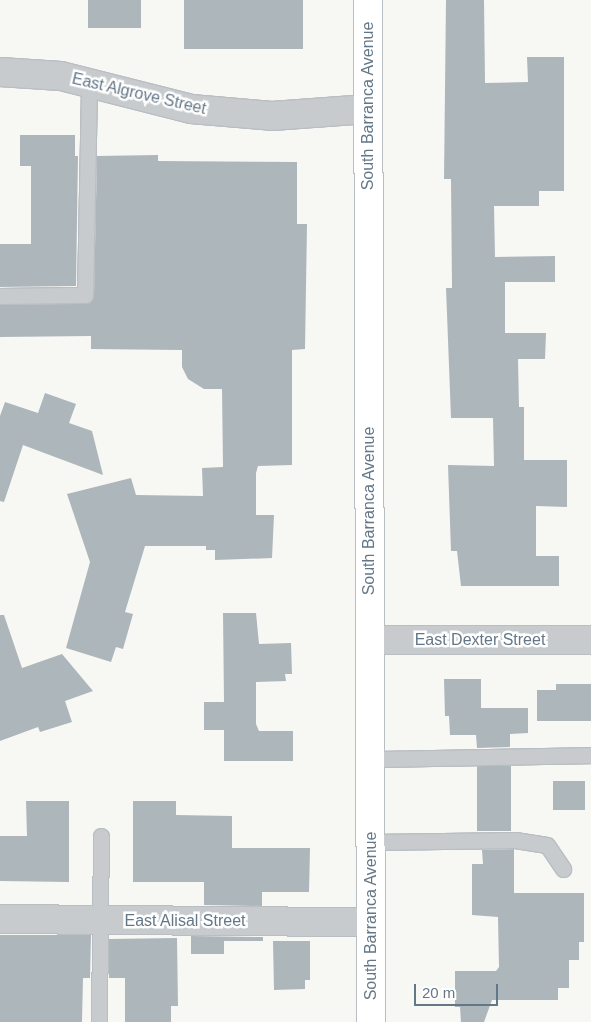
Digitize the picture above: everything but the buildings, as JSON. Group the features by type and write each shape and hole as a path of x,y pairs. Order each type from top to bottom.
{"main road":[{"name":"South Barranca Avenue","path":"368,0 371,1022"}],"street":[{"name":"East Algrove Street","path":"0,72 61,76 190,109 272,116 368,109"},
{"name":"East Dexter Street","path":"370,640 591,640"},
{"name":"East Alisal Street","path":"0,919 371,922"}],"lane":[{"path":"0,296 84,295 89,83"},
{"path":"371,760 591,755"},
{"path":"99,1022 101,836"},
{"path":"371,842 515,840 547,845 563,869"}]}
